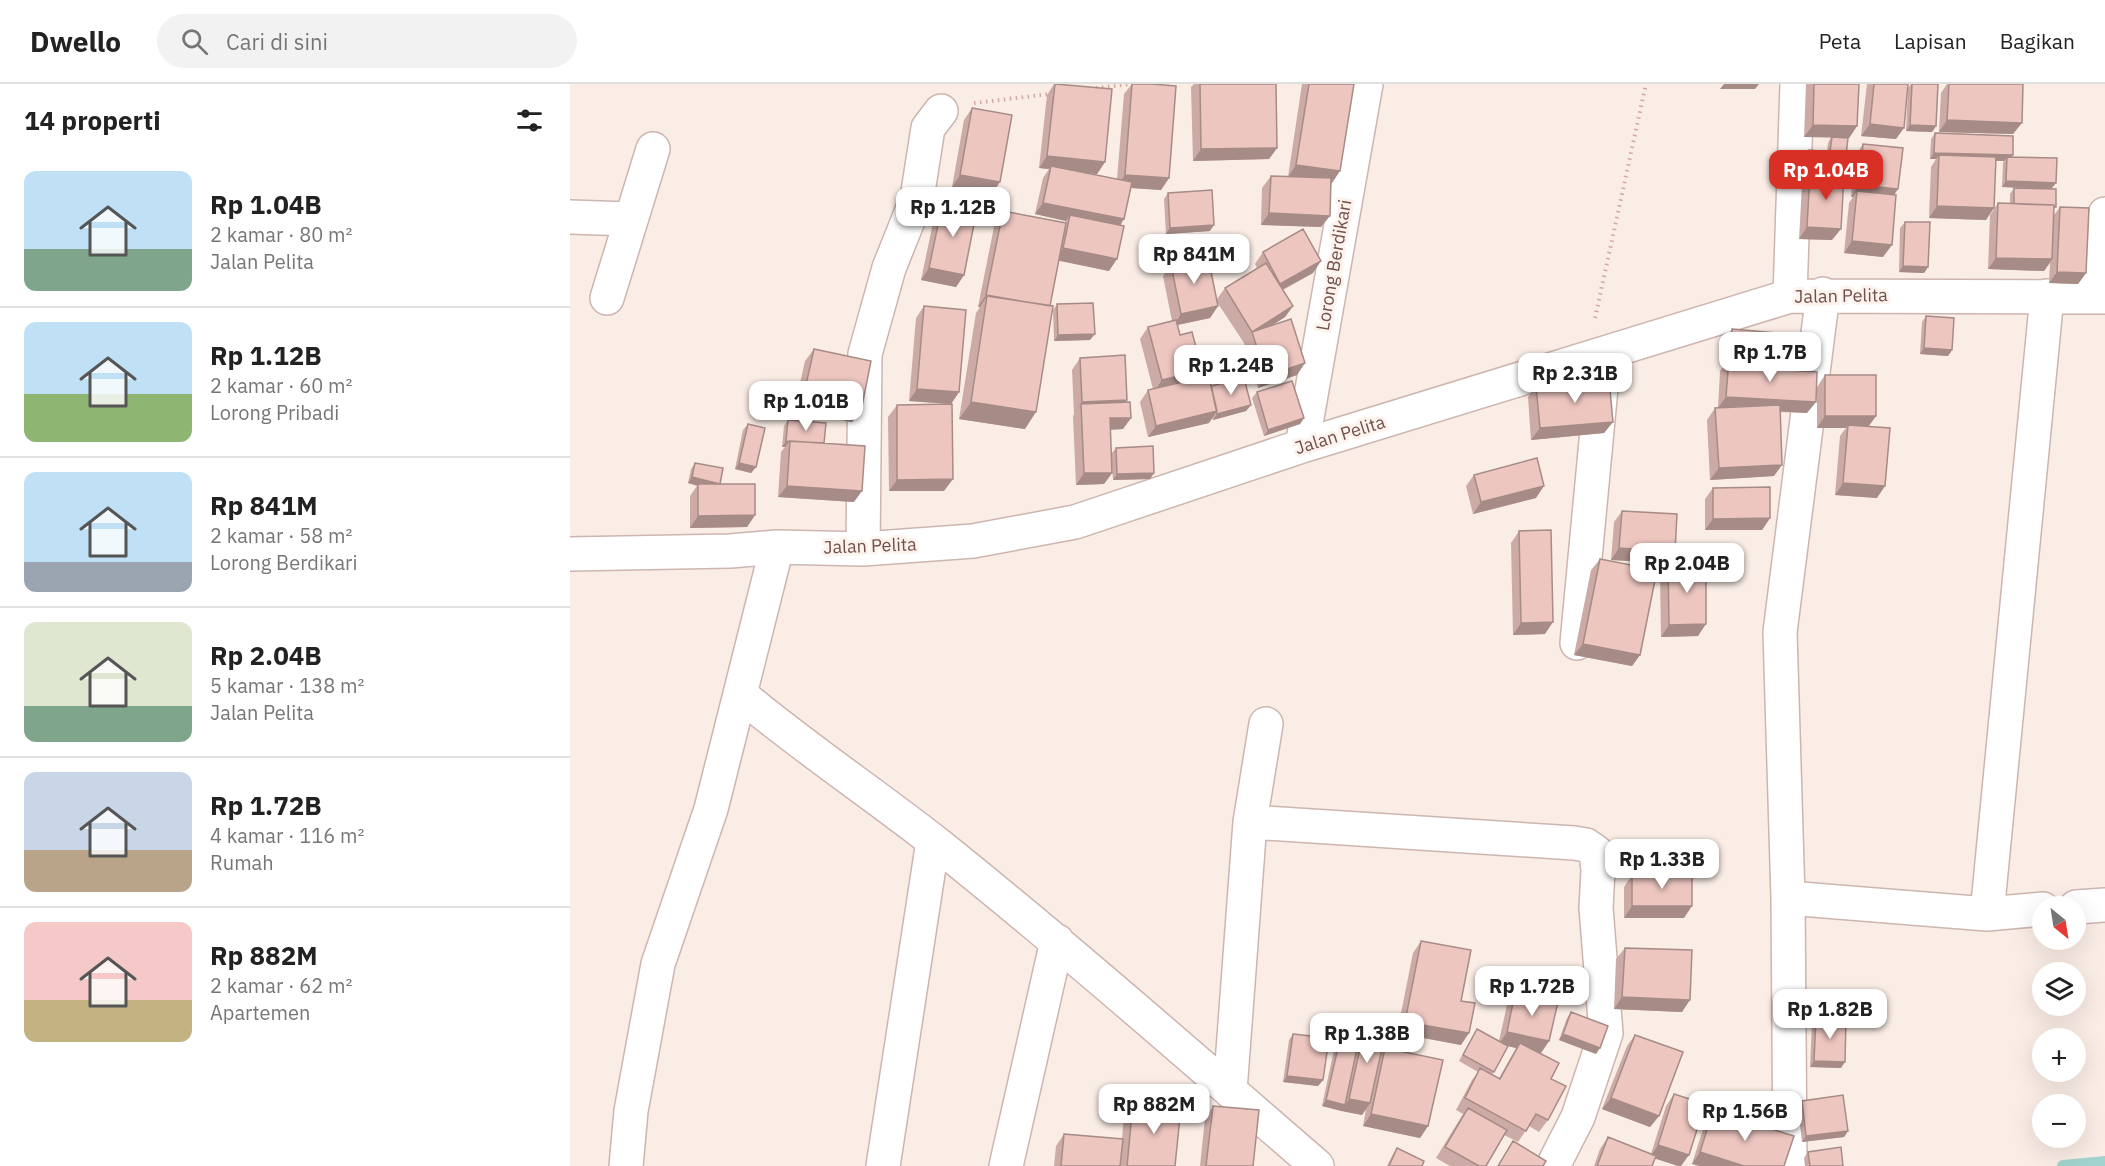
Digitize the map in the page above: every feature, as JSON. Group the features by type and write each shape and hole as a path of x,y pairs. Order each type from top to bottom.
{"street":[{"name":"Lorong Berdikari","path":"1302,446 1366,84"},
{"path":"1790,296 1797,84"},
{"path":"863,549 865,354 889,268 917,198 928,128 941,111"},
{"path":"607,298 653,149"},
{"path":"2099,297 2105,214"},
{"path":"570,217 630,219"},
{"name":"Jalan Pelita","path":"570,554 730,551 777,547 863,549 974,541 1076,522 1302,446 1790,296 1823,294 2099,297"},
{"path":"1790,1166 1788,898 1780,632 1823,294"},
{"path":"1987,914 2047,296"},
{"path":"1577,643 1595,356"},
{"path":"626,1166 631,1111 658,964 711,809 777,547"},
{"path":"740,694 787,733 933,841 1057,940 1317,1166"},
{"path":"1230,1091 1250,822 1266,724"},
{"path":"1250,822 1574,843 1586,845 1596,852 1598,870 1596,908 1606,1033 1578,1117 1553,1166"},
{"path":"883,1166 933,841"},
{"path":"1788,898 1987,914 2032,910"},
{"path":"2086,906 2105,904"},
{"path":"1006,1166 1057,940"}],"path":[{"path":"1084,90 1131,84"},
{"path":"1595,356 1646,84"},
{"path":"941,111 965,104 1060,93"}],"building":[{"path":"1055,84 1112,89 1105,162 1047,156"},
{"path":"1132,84 1176,86 1169,178 1125,175"},
{"path":"1200,84 1276,84 1277,148 1201,149"},
{"path":"1309,84 1354,84 1340,171 1296,165"},
{"path":"1814,84 1859,84 1857,126 1813,125"},
{"path":"1874,84 1908,84 1904,128 1870,124"},
{"path":"1912,84 1938,84 1936,126 1910,125"},
{"path":"1949,84 2023,84 2022,123 1947,120"},
{"path":"972,108 1012,115 1000,182 960,175"},
{"path":"1935,133 2013,136 2013,155 1934,153"},
{"path":"1832,137 1848,138 1844,173 1807,170 1809,150 1830,152"},
{"path":"1863,144 1903,148 1898,189 1859,185"},
{"path":"1939,155 1996,157 1994,208 1937,206"},
{"path":"2007,157 2057,158 2056,183 2006,181"},
{"path":"1051,166 1132,182 1124,219 1043,203"},
{"path":"1810,173 1844,175 1841,229 1807,227"},
{"path":"1271,176 1331,178 1330,216 1269,213"},
{"path":"2014,188 2056,189 2056,207 2054,205 2014,204"},
{"path":"1212,190 1214,225 1170,228 1168,193"},
{"path":"1857,191 1896,195 1892,245 1852,241"},
{"path":"943,201 977,209 964,275 929,268"},
{"path":"1998,203 2054,205 2052,259 1996,258"},
{"path":"2060,207 2089,208 2086,273 2057,272"},
{"path":"1003,211 1066,223 1050,306 986,295"},
{"path":"1070,215 1124,226 1117,259 1063,248"},
{"path":"1905,222 1930,222 1928,267 1903,266"},
{"path":"1303,229 1321,261 1280,284 1263,252"},
{"path":"1208,257 1218,306 1181,314 1171,265"},
{"path":"1266,263 1293,306 1252,332 1225,288"},
{"path":"987,296 1053,306 1036,412 971,402"},
{"path":"1093,303 1095,334 1058,335 1057,304"},
{"path":"924,306 966,310 959,392 917,389"},
{"path":"1926,316 1954,318 1952,350 1924,348"},
{"path":"1291,319 1305,363 1266,376 1252,332"},
{"path":"1176,320 1180,335 1192,332 1202,370 1162,380 1148,327"},
{"path":"1732,329 1812,336 1810,368 1752,364 1752,358 1730,356"},
{"path":"814,349 871,361 861,411 803,398"},
{"path":"1125,355 1127,400 1082,402 1080,358"},
{"path":"1729,359 1749,360 1749,367 1817,372 1816,402 1726,397"},
{"path":"1825,375 1876,375 1876,416 1825,416"},
{"path":"1209,376 1217,411 1156,426 1148,390"},
{"path":"1244,378 1251,405 1217,414 1211,386"},
{"path":"1609,379 1613,422 1540,428 1536,386"},
{"path":"1292,381 1304,418 1268,430 1257,392"},
{"path":"1130,402 1131,418 1110,418 1112,473 1084,473 1081,404"},
{"path":"952,404 953,479 897,480 897,405"},
{"path":"1780,405 1782,465 1719,468 1715,408"},
{"path":"788,420 826,423 824,443 786,441"},
{"path":"748,424 765,428 756,467 739,463"},
{"path":"1848,425 1890,428 1885,486 1843,483"},
{"path":"790,441 865,446 862,491 787,486"},
{"path":"1153,446 1154,473 1117,474 1116,448"},
{"path":"1537,458 1544,486 1481,502 1474,475"},
{"path":"695,463 723,468 720,484 692,477"},
{"path":"698,484 755,484 755,515 698,516"},
{"path":"1770,487 1770,518 1713,519 1713,488"},
{"path":"1622,511 1677,514 1675,552 1619,548"},
{"path":"1551,530 1553,622 1521,623 1519,531"},
{"path":"1600,559 1657,570 1640,655 1583,644"},
{"path":"1668,563 1706,563 1706,624 1669,625"},
{"path":"1632,875 1692,875 1692,906 1632,906"},
{"path":"1421,941 1471,950 1461,1001 1475,1003 1469,1033 1405,1022"},
{"path":"1625,948 1692,950 1690,1000 1622,997"},
{"path":"1515,993 1558,1002 1549,1041 1507,1032"},
{"path":"1571,1012 1608,1026 1600,1048 1563,1034"},
{"path":"1816,1017 1846,1019 1845,1062 1814,1061"},
{"path":"1365,1025 1386,1030 1370,1103 1349,1099"},
{"path":"1477,1029 1508,1046 1494,1072 1463,1055"},
{"path":"1293,1034 1329,1038 1323,1080 1287,1076"},
{"path":"1635,1035 1683,1052 1659,1116 1611,1098"},
{"path":"1340,1039 1358,1044 1345,1105 1326,1100"},
{"path":"1520,1043 1559,1063 1551,1079 1566,1086 1548,1120 1536,1114 1526,1131 1465,1098 1480,1068 1500,1079"},
{"path":"1385,1048 1443,1060 1428,1126 1371,1114"},
{"path":"1674,1094 1705,1104 1689,1155 1658,1145"},
{"path":"1843,1095 1848,1131 1806,1136 1802,1101"},
{"path":"1133,1103 1181,1107 1175,1166 1127,1166"},
{"path":"1213,1106 1259,1110 1253,1166 1206,1166"},
{"path":"1468,1108 1507,1130 1486,1166 1479,1166 1445,1147"},
{"path":"1713,1111 1794,1136 1784,1166 1744,1166 1700,1152"},
{"path":"1064,1134 1123,1139 1120,1166 1061,1166"},
{"path":"1608,1137 1656,1156 1652,1166 1597,1166"},
{"path":"1513,1141 1546,1161 1543,1166 1498,1166"},
{"path":"1841,1147 1843,1166 1810,1166 1808,1152"},
{"path":"1397,1148 1424,1161 1422,1166 1389,1166"}],"waterway":[{"path":"2063,1166 2105,1162"}]}
